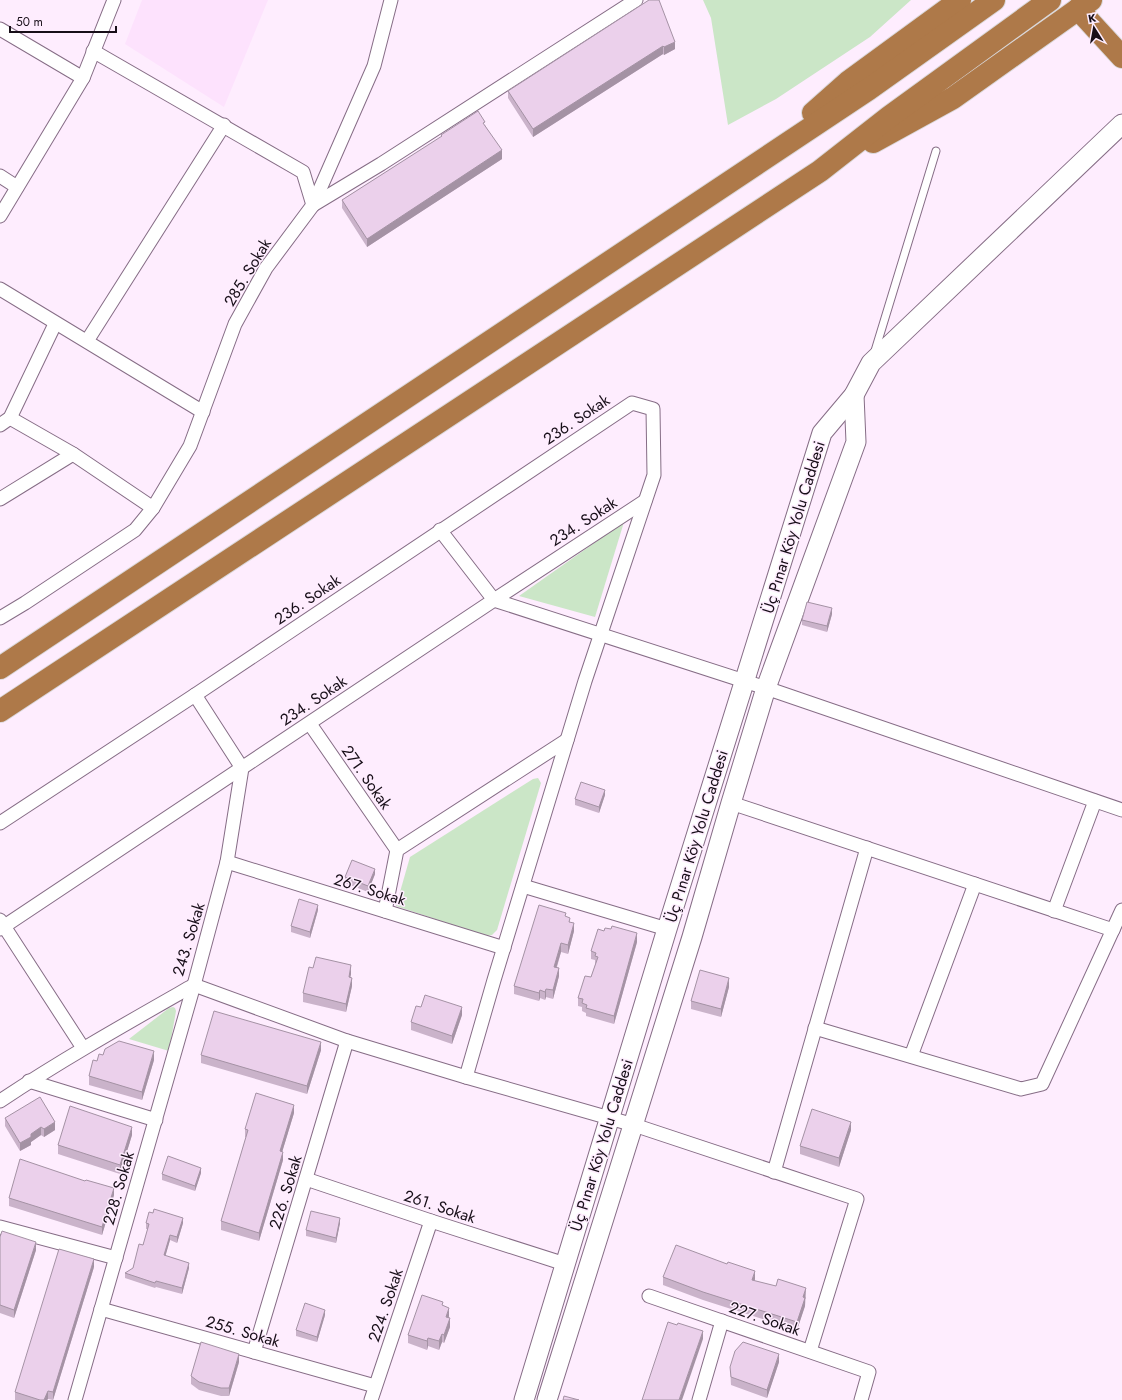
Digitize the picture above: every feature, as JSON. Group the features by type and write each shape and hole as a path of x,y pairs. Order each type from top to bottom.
{"highway":[{"path":"748,170 848,82 960,0"},
{"path":"0,668 869,89 994,0"},
{"path":"820,171 889,117 1050,0"},
{"path":"0,711 820,171 953,98 1085,5 1122,57"}],"main road":[{"path":"854,395 871,363 1122,124"},
{"name":"Üç Pınar Köy Yolu Caddesi","path":"524,1400 667,929 822,433 854,395"},
{"name":"Üç Pınar Köy Yolu Caddesi","path":"547,1400 692,937 766,688 856,442 854,395"}],"street":[{"path":"0,216 83,78 114,0"},
{"name":"285. Sokak","path":"0,618 135,530 153,508 190,446 235,324 266,268 313,205 374,66 391,0"},
{"path":"94,51 303,172 313,205 387,160 636,0"},
{"path":"0,29 83,78"},
{"path":"87,341 224,125"},
{"path":"0,176 17,187"},
{"path":"0,289 55,324 87,341 203,412"},
{"path":"55,324 5,422 72,454 153,508"},
{"name":"236. Sokak","path":"0,823 195,695 632,402 653,409 654,475 645,500"},
{"path":"0,499 72,454"},
{"path":"466,1077 567,740 645,500"},
{"name":"234. Sokak","path":"1,925 310,724 645,500"},
{"path":"440,530 494,600 744,680 1122,810"},
{"path":"195,695 242,768"},
{"name":"271. Sokak","path":"310,724 397,850"},
{"path":"385,911 397,850 567,740"},
{"name":"243. Sokak","path":"0,1100 84,1048 194,985 227,862 242,768"},
{"path":"1054,911 1095,801"},
{"path":"731,803 1113,930"},
{"path":"774,1172 867,848"},
{"name":"267. Sokak","path":"227,862 504,948"},
{"path":"911,1056 975,884"},
{"path":"523,886 667,929"},
{"path":"816,1028 1021,1089 1042,1084 1122,910"},
{"path":"1,925 84,1048"},
{"path":"194,985 348,1041 466,1077 634,1125 857,1199 810,1351"},
{"name":"228. Sokak","path":"75,1400 194,985"},
{"name":"226. Sokak","path":"254,1352 348,1041"},
{"path":"29,1081 156,1120"},
{"name":"261. Sokak","path":"306,1179 565,1264"},
{"name":"224. Sokak","path":"371,1400 431,1221"},
{"path":"0,1227 116,1258"},
{"name":"227. Sokak","path":"649,1296 869,1372 861,1400"},
{"name":"255. Sokak","path":"101,1309 376,1386"},
{"path":"699,1400 722,1321"}],"lane":[{"path":"871,363 936,151"}],"shaded area":[{"path":"142,0 268,0 224,107 125,44"}],"green space":[{"path":"703,0 911,0 870,37 776,99 728,125 711,18"},
{"path":"624,522 595,617 519,596"},
{"path":"538,778 541,783 497,930 492,935 486,936 396,906 410,857 533,779"},
{"path":"173,1007 176,1011 169,1051 129,1039 169,1008"}],"building":[{"path":"649,0 659,0 675,42 664,47 663,46 533,129 508,91"},
{"path":"478,111 485,122 483,123 502,150 367,239 342,200 442,136 441,135"},
{"path":"807,602 832,608 827,626 802,620"},
{"path":"581,782 605,790 599,807 575,799"},
{"path":"352,860 375,869 368,886 345,877"},
{"path":"299,899 318,905 310,932 291,926"},
{"path":"539,905 566,913 565,916 570,918 569,922 574,923 568,945 561,943 554,967 559,968 553,990 546,989 545,992 540,990 539,993 514,986"},
{"path":"612,926 637,933 614,1016 586,1008 587,1005 582,1003 583,999 578,998 585,976 591,977 598,957 595,956 596,953 591,951 598,929 604,931 605,928 611,929"},
{"path":"316,957 351,965 349,977 352,978 346,1004 303,993 309,967 313,968"},
{"path":"700,970 729,978 721,1009 691,1001"},
{"path":"425,995 462,1007 452,1036 411,1022 416,1006 421,1007"},
{"path":"214,1011 321,1042 307,1086 201,1055"},
{"path":"119,1041 154,1051 142,1092 89,1076 93,1060 97,1061 99,1054 103,1055 105,1049"},
{"path":"256,1093 294,1105 280,1151 283,1152 259,1233 221,1221 248,1130 245,1129"},
{"path":"40,1097 55,1122 44,1129 41,1127 31,1134 31,1137 20,1143 5,1118"},
{"path":"70,1106 132,1127 120,1165 58,1145"},
{"path":"812,1109 851,1122 839,1158 800,1146"},
{"path":"168,1156 201,1168 195,1186 162,1174"},
{"path":"20,1159 85,1181 86,1180 114,1188 102,1227 9,1198"},
{"path":"154,1209 183,1218 177,1237 170,1235 164,1255 189,1263 182,1288 156,1281 155,1283 125,1273 133,1268 139,1244 143,1245 149,1224 146,1223 149,1212 153,1213"},
{"path":"311,1211 340,1218 336,1238 306,1230"},
{"path":"2,1231 36,1242 14,1310 0,1305 0,1237"},
{"path":"676,1245 727,1264 728,1262 755,1271 752,1280 776,1286 778,1279 806,1288 803,1297 805,1298 797,1322 703,1292 663,1277"},
{"path":"59,1249 94,1259 53,1392 48,1391 44,1400 40,1400 15,1392"},
{"path":"422,1295 443,1302 442,1305 449,1308 446,1317 450,1318 444,1335 442,1334 439,1341 428,1338 427,1341 408,1335"},
{"path":"305,1303 325,1310 317,1337 296,1330"},
{"path":"668,1322 677,1325 678,1323 703,1331 679,1400 642,1400"},
{"path":"201,1342 239,1354 229,1388 221,1388 199,1382 191,1376"},
{"path":"743,1342 779,1354 767,1390 731,1377 730,1367 735,1351"},
{"path":"564,1396 579,1400 563,1400"}]}
